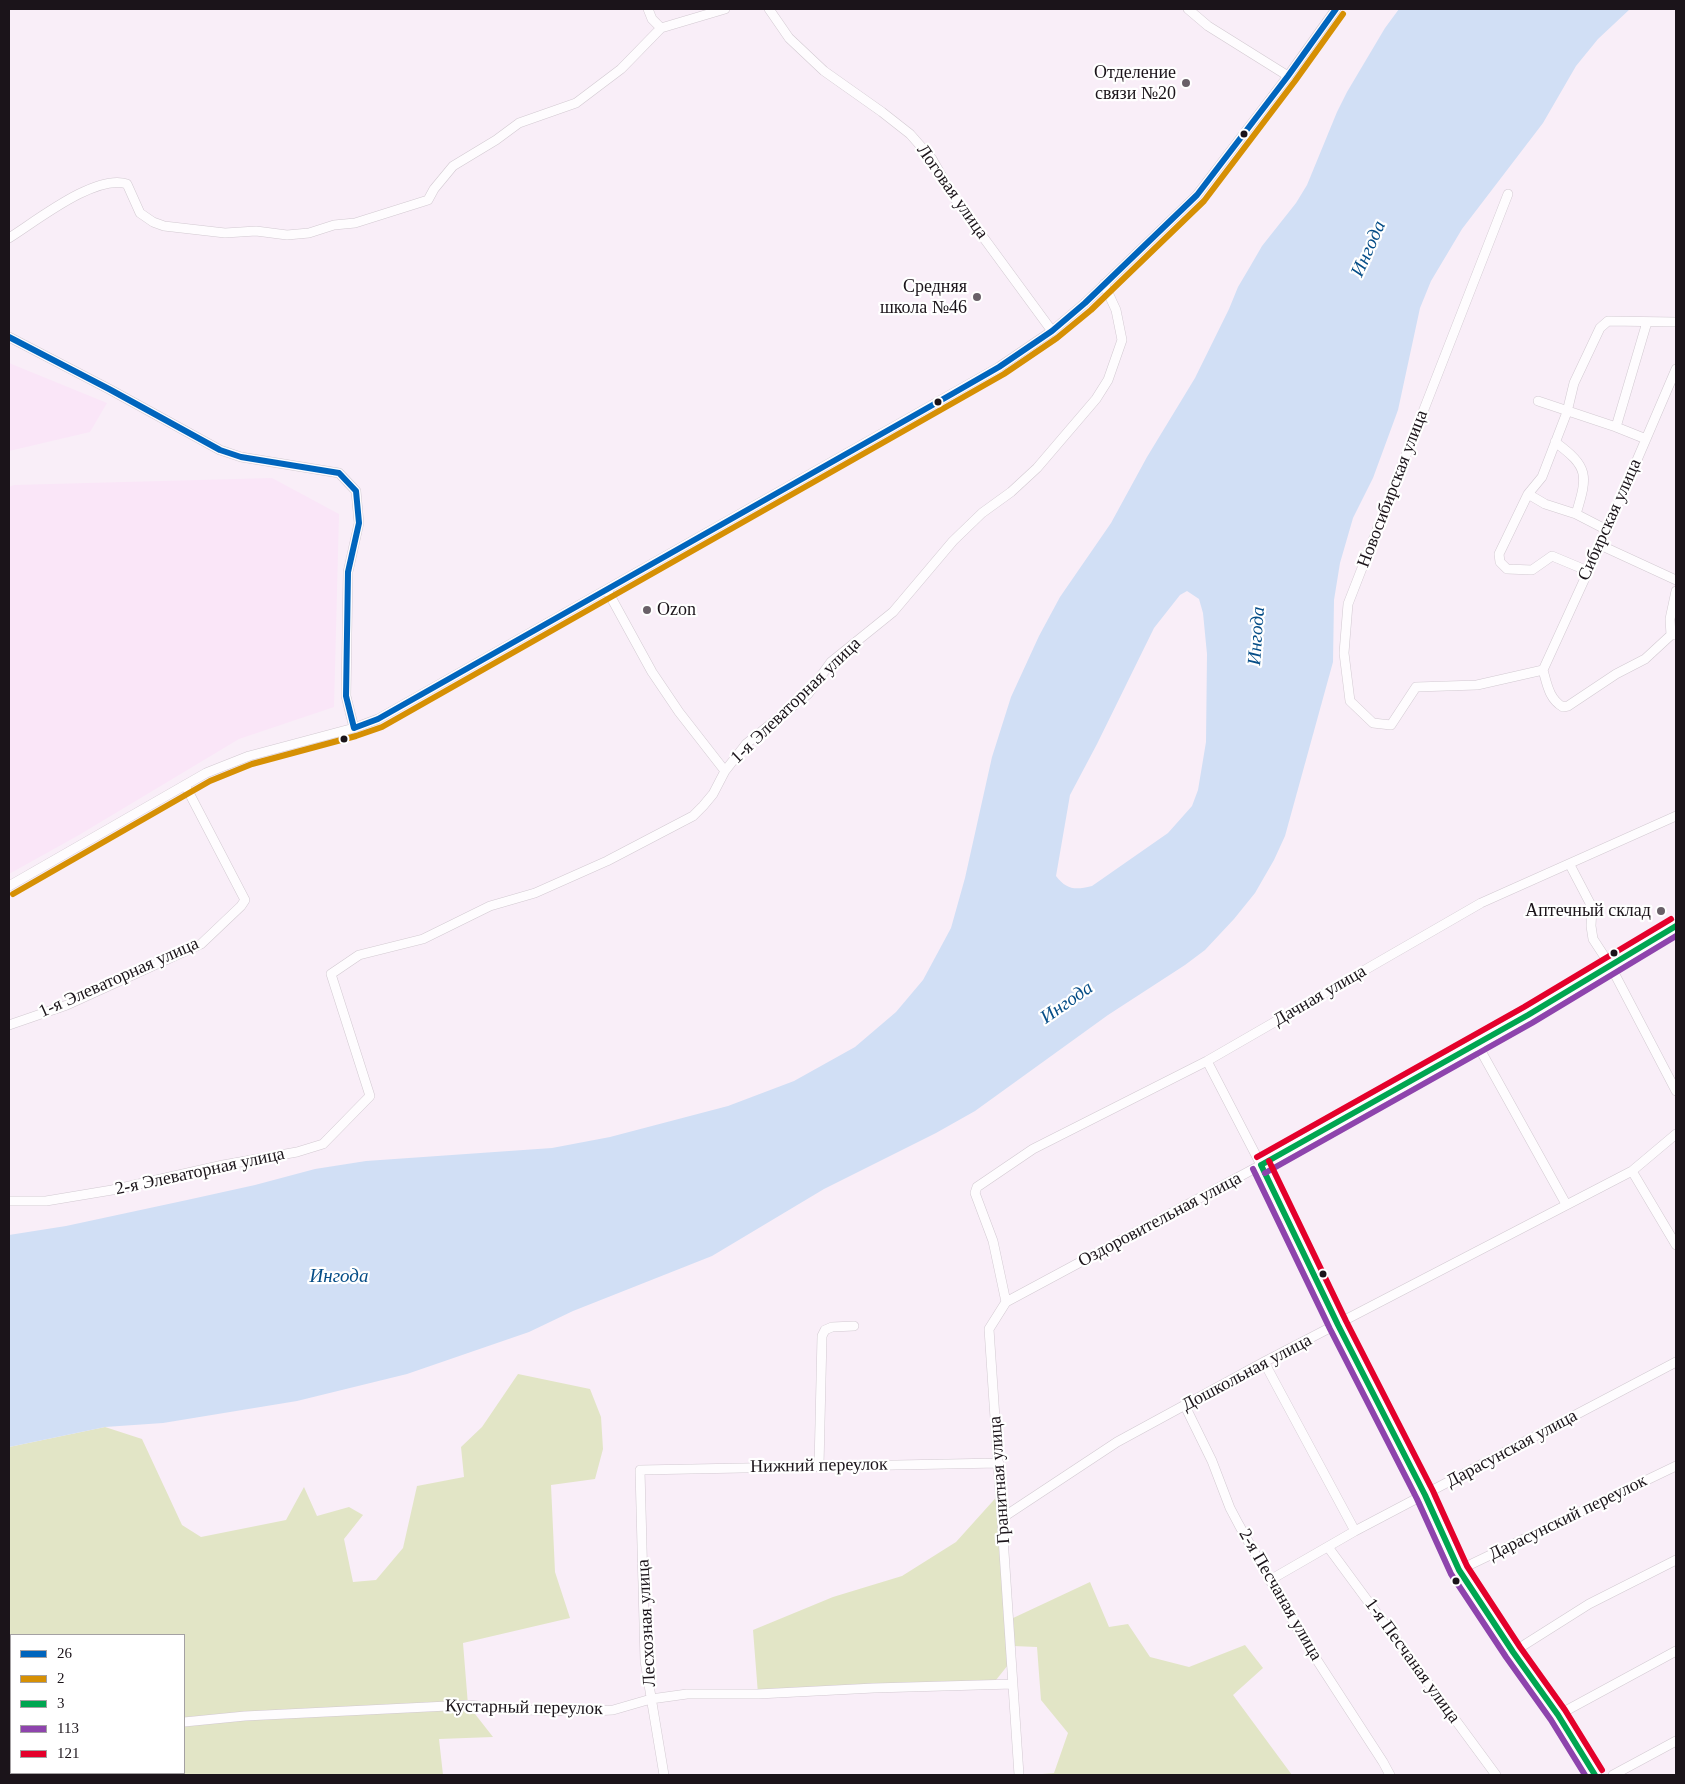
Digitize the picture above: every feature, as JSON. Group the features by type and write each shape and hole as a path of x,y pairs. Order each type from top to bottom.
{"street":[{"path":"648,9 652,19 661,28"},
{"path":"9,238 70,198 104,185 122,183 127,184 140,213 153,222 164,226 225,233 256,231 287,235 309,233 334,225 355,223 428,200 434,189 453,166 496,140 520,122 576,103 621,69 661,28 725,9"},
{"name":"Логовая улица","path":"769,9 789,38 824,71 910,134 932,159 953,196 1052,331"},
{"path":"1188,9 1208,26 1288,76"},
{"path":"9,886 206,773 249,756 354,728 378,719 952,394 1052,331 1197,195 1288,76 1336,9"},
{"name":"Новосибирская улица","path":"1508,194 1348,604 1344,653 1350,701 1373,723 1391,725 1416,687 1478,685 1543,670"},
{"name":"1-я Элеваторная улица","path":"370,1096 331,974 359,955 423,939 490,906 535,893 607,861 693,816 713,794 724,771 746,744 808,694 831,662 893,612 958,536 982,513 1011,492 1037,468 1096,398 1108,380 1122,340 1116,310 1104,284"},
{"path":"1588,571 1552,556 1532,570 1507,569 1500,562 1499,554 1528,494 1542,477 1567,412 1574,383 1600,328 1608,321 1676,322"},
{"path":"1616,427 1647,322"},
{"path":"9,337 220,450 241,457 339,474 356,491 359,523 348,572 346,680 346,696 354,728"},
{"name":"Сибирская улица","path":"1543,670 1607,530 1676,369"},
{"path":"1538,401 1646,439"},
{"path":"1555,442 1572,455 1581,467 1585,485 1576,514"},
{"path":"1528,494 1545,504 1576,514 1607,530"},
{"path":"1600,544 1676,580"},
{"path":"607,590 652,672 679,712 724,771"},
{"path":"1543,670 1550,695 1558,704 1563,707 1568,706 1616,674 1645,659 1674,635 1670,620 1676,591"},
{"name":"1-я Элеваторная улица","path":"9,1025 67,1005 201,944 241,906 244,900 184,785"},
{"name":"Дачная улица","path":"1006,1302 993,1241 975,1193 976,1187 1033,1149 1207,1061 1481,904 1676,816"},
{"path":"1570,864 1592,907 1591,926 1593,939 1610,965 1676,1091"},
{"name":"Оздоровительная улица","path":"1006,1302 1261,1165 1476,1044 1676,926"},
{"path":"1476,1044 1566,1204"},
{"path":"1207,1061 1261,1165 1338,1325 1425,1495 1459,1570 1513,1652 1558,1715 1595,1775"},
{"name":"2-я Элеваторная улица","path":"9,1201 46,1201 112,1190 222,1165 297,1152 323,1144 370,1096"},
{"name":"Дошкольная улица","path":"1002,1518 1118,1442 1264,1362 1632,1171 1676,1134"},
{"path":"1632,1171 1676,1244"},
{"name":"Гранитная улица","path":"1006,1302 989,1329 1019,1775"},
{"path":"819,1466 822,1336 825,1330 832,1327 854,1326"},
{"path":"1264,1362 1355,1531"},
{"name":"Дарасунская улица","path":"1270,1580 1355,1531 1676,1362"},
{"name":"2-я Песчаная улица","path":"1186,1406 1212,1461 1230,1508 1302,1637 1390,1775"},
{"name":"Нижний переулок","path":"640,1470 999,1463"},
{"name":"Дарасунский переулок","path":"1459,1570 1676,1466"},
{"name":"Лесхозная улица","path":"640,1470 645,1661 664,1775"},
{"name":"1-я Песчаная улица","path":"1328,1547 1496,1775"},
{"path":"1513,1652 1590,1604 1676,1560"},
{"path":"1558,1715 1676,1652"},
{"name":"Кустарный переулок","path":"185,1722 245,1716 468,1705 521,1710 592,1711 613,1710 651,1700 687,1694 758,1694 1013,1684"},
{"path":"1614,1775 1676,1741"}],"shaded area":[{"path":"9,363 107,403 90,432 9,451"},
{"path":"272,478 339,514 334,707 239,739 79,835 9,874 9,487 14,485"}],"green space":[{"path":"518,1374 590,1389 601,1417 603,1449 595,1479 551,1485 555,1572 570,1618 463,1643 468,1705 493,1737 439,1739 443,1775 9,1775 9,1447 105,1427 142,1439 182,1525 201,1537 286,1520 304,1487 317,1516 349,1507 363,1515 344,1539 353,1582 376,1580 403,1548 417,1486 464,1477 461,1447 482,1427"},
{"path":"1001,1492 1012,1660 992,1685 758,1694 753,1630 833,1597 902,1576 956,1542"},
{"path":"1090,1582 1109,1627 1128,1624 1150,1657 1189,1667 1245,1645 1263,1668 1233,1695 1292,1775 1030,1775 1054,1773 1068,1733 1041,1700 1037,1647 1013,1646 1011,1619"}],"water":[{"name":"Ингода","path":"1399,9 1630,9 1598,39 1576,66 1543,123 1462,229 1431,281 1420,308 1398,410 1373,478 1353,518 1340,563 1334,600 1333,662 1285,836 1255,893 1205,950 1108,1015 975,1111 936,1133 824,1189 712,1256 573,1311 529,1332 407,1374 297,1401 163,1423 105,1427 9,1447 9,1235 66,1226 187,1200 315,1169 366,1161 552,1148 610,1137 728,1106 794,1081 855,1047 896,1012 923,980 951,928 965,878 992,757 1011,697 1039,636 1060,597 1111,523 1147,457 1195,378 1238,287 1262,246 1296,203 1307,185 1337,112 1385,28","holes":["1187,591 1199,599 1203,613 1207,654 1206,742 1198,790 1192,806 1168,833 1092,886 1072,888 1064,884 1056,876 1070,795 1154,628 1180,595"]}],"transit line":[{"name":"26","path":"354,728 378,719 952,394 999,367 1052,331 1085,303 1197,195 1288,76 1336,9"},
{"name":"2","path":"13,894 210,781 252,764 356,736 382,727 1004,374 1057,338 1091,310 1204,201 1343,14"},
{"name":"26","path":"9,337 220,450 241,457 339,473 356,491 359,523 348,572 346,696 354,728"},
{"name":"121","path":"1257,1157 1524,1007 1671,919"},
{"name":"3","path":"1261,1165 1528,1015 1676,926"},
{"name":"113","path":"1265,1173 1532,1023 1676,936"},
{"name":"121","path":"1269,1161 1346,1321 1433,1491 1467,1566 1520,1647 1565,1710 1602,1770"},
{"name":"3","path":"1261,1165 1338,1325 1425,1495 1459,1570 1513,1652 1558,1715 1595,1775"},
{"name":"113","path":"1253,1169 1330,1329 1417,1499 1451,1574 1506,1657 1551,1720 1585,1775"}],"place":[{"name":"Отделение связи №20","path":"1186,83"},
{"name":"Средняя школа №46","path":"977,297"},
{"name":"Ozon","path":"647,610"},
{"name":"Аптечный склад","path":"1661,911"}]}
